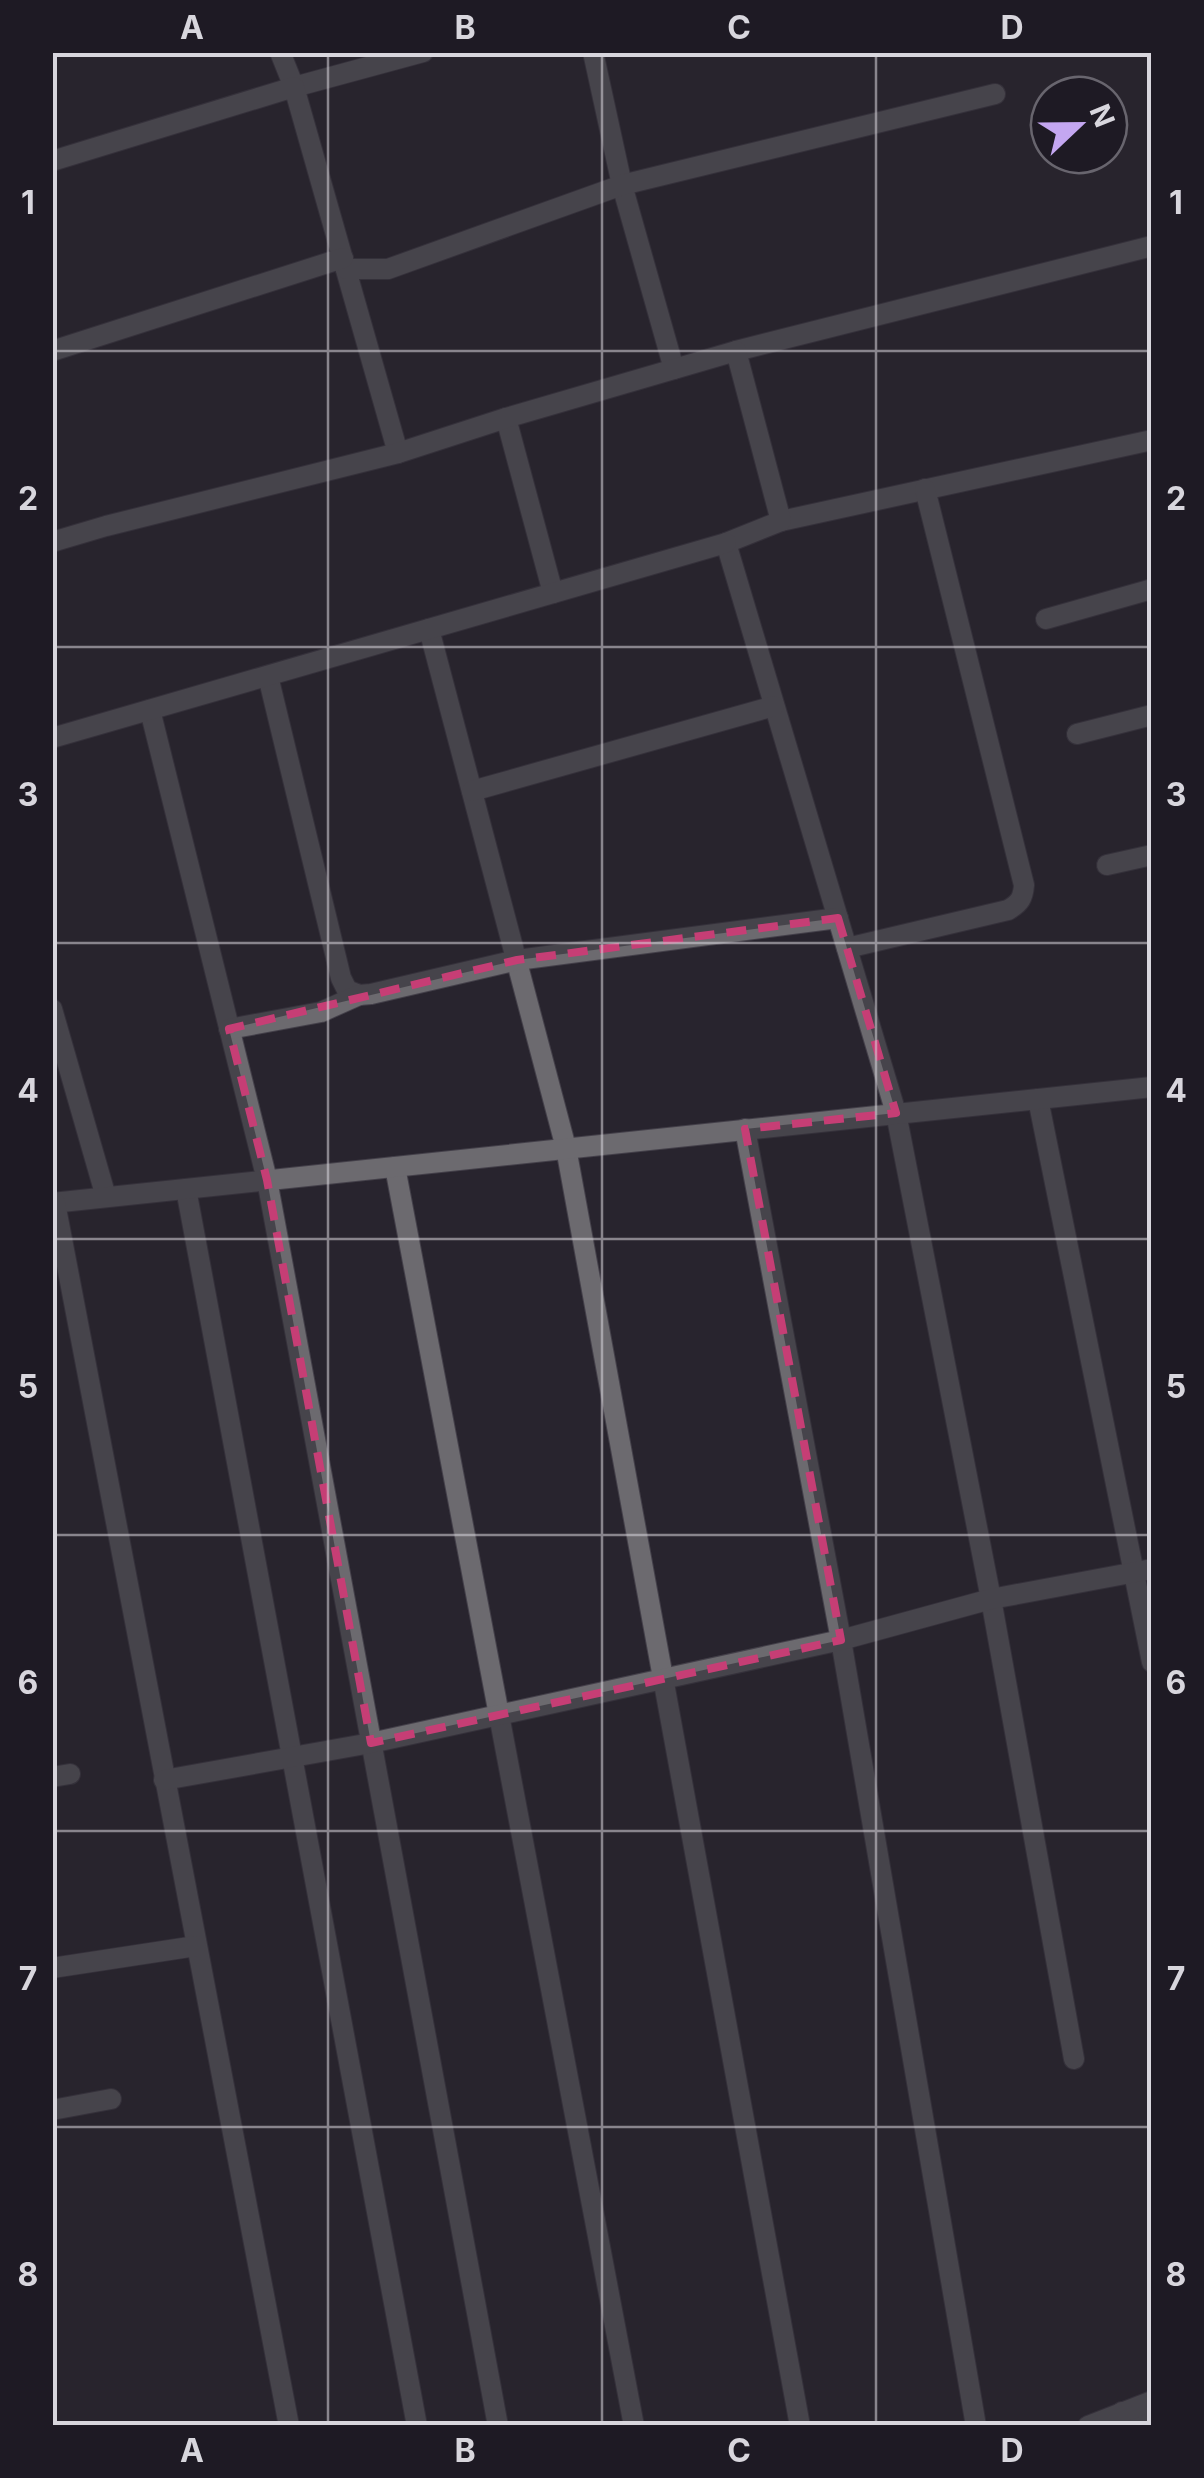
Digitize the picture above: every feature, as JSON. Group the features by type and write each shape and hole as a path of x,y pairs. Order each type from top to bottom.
{"street":[{"path":"280,52 294,86 398,453"},
{"path":"52,161 294,86 423,52"},
{"path":"593,52 622,185 674,369"},
{"path":"52,350 345,263 388,269 622,185 994,94"},
{"path":"52,542 398,453 736,351 1152,246"},
{"path":"736,351 781,521"},
{"path":"506,418 553,593"},
{"path":"52,738 726,543 781,521 1152,440"},
{"path":"847,948 1008,910 1023,897 1020,866 925,490"},
{"path":"726,543 896,1113 991,1599 1074,2059"},
{"path":"1046,619 1152,589"},
{"path":"429,629 566,1148 800,2426"},
{"path":"268,676 340,978 348,990 371,994 517,960 838,918"},
{"path":"472,791 774,706"},
{"path":"150,710 267,1180 498,2426"},
{"path":"1077,734 1152,715"},
{"path":"1107,865 1152,856"},
{"path":"229,1029 321,1012 359,994"},
{"path":"52,1009 106,1197"},
{"path":"289,2426 54,1203 1152,1087"},
{"path":"1038,1099 1142,1570 1152,1662"},
{"path":"745,1129 841,1640 976,2426"},
{"path":"395,1167 634,2426"},
{"path":"186,1188 417,2426"},
{"path":"164,1780 371,1743 841,1640 991,1599 1142,1570"},
{"path":"52,1968 196,1946"},
{"path":"52,2110 111,2099"},
{"path":"1088,2426 1152,2401"},
{"path":"1122,2412 1150,2426"}],"highlighted area":[{"path":"838,918 896,1113 745,1129 841,1640 371,1743 267,1180 229,1029 517,960"}]}
